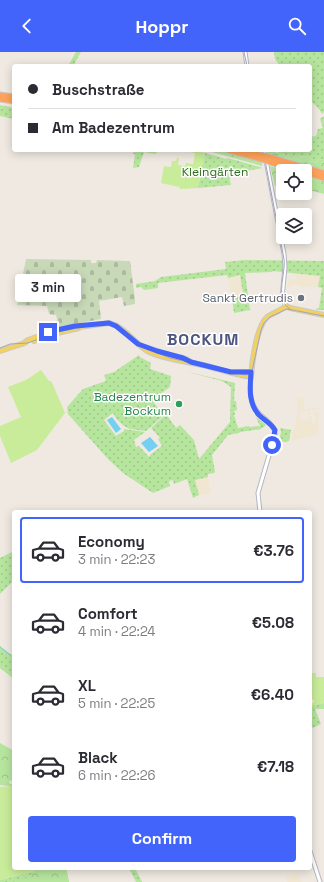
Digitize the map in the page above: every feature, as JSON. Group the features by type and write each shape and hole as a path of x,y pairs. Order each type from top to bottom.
{"highway":[{"path":"0,94 12,97"},
{"path":"0,98 12,101"},
{"path":"242,152 262,155"},
{"path":"251,152 283,164"},
{"path":"269,159 324,174"},
{"path":"312,174 324,178"}],"main road":[{"path":"0,351 52,331 105,322 111,323 121,329 146,350 159,356 182,362 191,362 241,376 251,375 256,348 263,324 269,316 286,306 324,315"}],"street":[{"path":"245,52 247,64"},
{"path":"262,155 284,254 285,267 282,295 283,302 286,306"},
{"path":"251,375 250,395 255,409 258,414 273,425 275,430 275,435 259,489 258,500 260,510"},
{"path":"312,857 320,882"}],"shaded area":[{"path":"296,274 320,276 318,287 299,287 299,285 292,284 291,287 287,287 289,279 298,280 296,278"},
{"path":"240,275 243,293 240,297 232,298 228,278"},
{"path":"297,398 304,398 304,409 319,407 318,435 291,441 298,412","holes":["309,410 318,410 318,413 314,413 316,420 315,423 312,423 311,416 309,416 312,414 310,414","308,411 308,419 301,420 299,412"]},
{"path":"208,477 211,493 199,495 195,480"},
{"path":"298,873 302,882 287,882 286,877"}],"green space":[{"path":"76,52 81,52 74,64 69,64"},
{"path":"274,52 324,52 324,112 322,114 312,102 312,64 279,64 275,59"},
{"path":"0,105 12,108 12,119 0,116"},
{"path":"324,116 324,160 318,159 317,163 309,161 309,157 290,156 278,153 312,152 312,137 316,136 318,129 323,128 320,119"},
{"path":"134,152 144,152 139,167 133,168 135,154 133,154"},
{"path":"144,152 158,152 155,154"},
{"path":"190,152 205,153 198,188 180,189 179,187 161,183 164,166 171,167 172,161 176,161 177,158 179,158 178,165 185,166 186,163 193,164 195,153"},
{"path":"212,152 226,152 262,162 262,166"},
{"path":"268,152 275,152 290,156 309,157 309,161 317,163 318,159 324,160 324,170 312,167 312,164 303,164 268,154"},
{"name":"Kleingärten","path":"205,153 263,168 234,173 233,171 228,172 231,185 198,188"},
{"path":"270,166 276,168 275,186"},
{"path":"312,178 324,181 324,194 312,191"},
{"path":"26,259 91,260 91,263 96,263 97,260 130,261 135,304 124,306 122,297 99,301 101,319 59,327 56,315 49,314 47,306 17,305"},
{"path":"245,260 324,261 324,310 316,310 319,308 322,288 318,287 320,276 273,271 245,273 250,310 234,313 232,298 240,297 243,293 240,275 228,278 227,275 158,283 158,288 144,290 141,287 136,288 136,284 155,281 161,277 226,269 225,262"},
{"path":"139,355 151,363 150,369 171,376 170,387 152,400 160,411 162,409 165,414 146,431 127,428 121,424 118,420 119,419 117,420 113,413 104,420 116,436 124,431 124,429 145,432 134,440 136,447 139,446 149,457 162,446 158,439 160,438 151,428 166,414 176,428 180,425 194,440 199,459 230,422 231,387 222,381 184,371 235,383 234,401 236,401 237,410 234,411 234,415 238,428 260,426 256,417 266,425 261,429 228,435 212,455 215,472 208,474 208,477 195,480 199,495 193,498 187,479 174,484 173,480 169,481 170,486 153,493 123,473 107,458 68,414 67,407 83,389 106,381 104,375 114,372"},
{"path":"41,370 49,381 51,381 65,413 37,450 11,463 0,436 0,426 21,417 8,387 26,380"},
{"path":"280,428 291,430 289,441 279,441 281,432"},
{"path":"12,552 12,582 0,594 0,558"},
{"path":"0,646 12,655 12,677 0,668"},
{"path":"312,673 316,673 316,677 324,677 324,703 312,706 314,700 312,699"},
{"path":"324,703 324,709 315,709 321,724 312,728 312,706"},
{"path":"0,743 12,750 12,780 9,781 10,784 12,784 12,787 0,785"},
{"path":"12,786 12,870 36,870 0,880 0,787"},
{"path":"36,870 66,870 69,882 0,882 0,880"},
{"path":"38,870 66,870 69,882 12,882 29,877"},
{"path":"130,870 136,870 142,882 136,882"}],"water":[{"path":"112,417 121,429 116,433 107,420"},
{"path":"150,437 158,446 149,452 141,443"}],"waterway":[{"path":"0,647 12,656"}],"tram line":[{"path":"244,52 247,64"},
{"path":"263,152 284,259 282,286 283,300 285,305 290,309"},
{"path":"0,348 10,344 28,343 56,332 107,323 117,327 139,345 170,358 246,375 252,371 261,330 264,323 270,317 287,309 324,316"}],"place":[{"name":"Sankt Gertrudis","path":"301,298"},
{"name":"Badezentrum Bockum","path":"179,404"}],"district":[{"name":"BOCKUM","path":"203,339"}],"route":[{"path":"48,332 75,326 105,322 114,324 138,344 168,355 231,372 251,372 251,400 258,414 273,425 275,435 272,445"}]}
